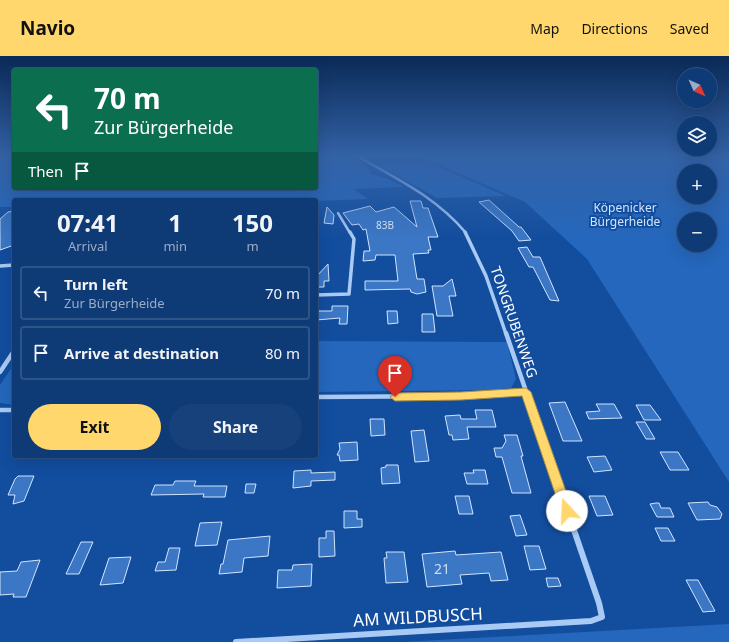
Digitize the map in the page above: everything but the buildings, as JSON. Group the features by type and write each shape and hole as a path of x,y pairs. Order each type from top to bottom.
{"street":[{"name":"TONGRUBENWEG","path":"405,183 432,199 450,215 467,234 486,276 599,603 602,617"},
{"path":"318,295 349,294 354,239 338,213"},
{"path":"0,266 12,265"},
{"path":"0,372 12,354"},
{"path":"318,397 453,396 526,392"},
{"path":"0,410 12,410"},
{"name":"AM WILDBUSCH","path":"236,642 591,621 602,617"}],"green space":[{"path":"0,183 12,183 12,190 318,190 318,183 397,183 404,187 354,189 368,199 318,201 318,198 12,198 12,207 0,207"},
{"path":"411,183 477,183 506,196 437,198"},
{"name":"Köpenicker Bürgerheide","path":"482,183 677,183 677,204 717,204 717,183 729,183 729,482 587,259 525,202"},
{"path":"318,341 507,342 516,379 511,388 493,390 318,392"},
{"path":"12,367 12,405 0,403 0,385"},
{"path":"729,624 729,642 402,642"}],"route":[{"path":"395,397 461,396 526,392 567,511"}]}
